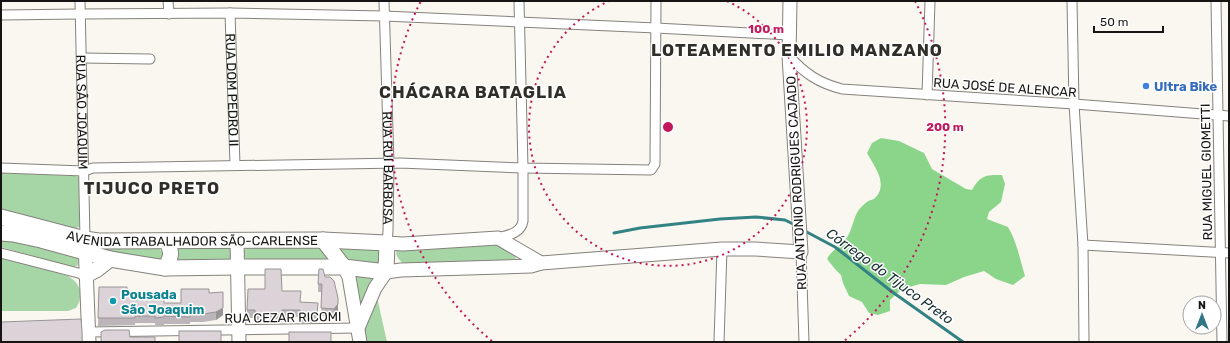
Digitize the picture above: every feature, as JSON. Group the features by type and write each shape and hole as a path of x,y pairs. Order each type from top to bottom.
{"main road":[{"name":"AVENIDA TRABALHADOR SÃO-CARLENSE","path":"1,217 85,246 110,260 166,268 238,266 344,267 386,272"},
{"name":"AVENIDA TRABALHADOR SÃO-CARLENSE","path":"1,234 13,234 41,240 85,246 98,241 323,240 387,243"},
{"path":"323,240 344,267"},
{"path":"166,268 172,252 167,241"},
{"name":"RUA RUI BARBOSA","path":"386,272 387,243"},
{"path":"86,275 110,260"}],"street":[{"name":"RUA SÃO JOAQUIM","path":"80,1 85,246 89,337"},
{"path":"168,1 169,14"},
{"name":"RUA RUI BARBOSA","path":"384,1 390,164 387,243"},
{"path":"387,243 403,244 498,238 520,230 523,221 523,168 519,1"},
{"path":"1,168 84,171 93,168 407,163 523,168 651,170 655,164 656,1"},
{"name":"RUA ANTONIO RODRIGUES CAJADO","path":"790,1 789,56 801,249 804,342"},
{"path":"927,95 930,1"},
{"path":"1072,1 1074,104 1083,245 1084,342"},
{"name":"RUA MIGUEL GIOMETTI","path":"1216,1 1224,252 1222,342"},
{"path":"1,15 230,14 384,16 789,35"},
{"name":"RUA DOM PEDRO II","path":"230,14 235,166"},
{"name":"RUA JOSÉ DE ALENCAR","path":"789,56 817,80 842,89 1229,116"},
{"path":"82,58 150,59"},
{"path":"498,238 541,262"},
{"path":"237,240 239,336"},
{"path":"1083,245 1224,252"},
{"path":"358,328 375,288 386,272 401,270 530,266 541,262 722,249 801,249"},
{"path":"719,342 722,249"},
{"path":"1,253 86,275"},
{"path":"344,267 349,277 360,342"},
{"name":"RUA CEZAR RICOMI","path":"89,337 239,336 358,328"}],"green space":[{"path":"881,138 899,141 924,153 932,169 966,189 972,190 978,181 984,177 991,175 1002,175 1005,184 1001,202 989,212 987,219 1008,227 1016,245 1025,276 1013,285 996,279 984,271 964,277 946,285 920,284 902,289 890,300 890,311 878,315 869,313 862,302 849,296 841,275 827,259 831,253 846,239 859,210 868,201 875,198 879,193 881,187 879,175 867,153 872,143"},
{"path":"1,173 76,176 80,178 81,226 74,229 1,210"},
{"path":"1,238 76,256 78,258 78,265 72,267 1,247"},
{"path":"495,243 516,258 452,265 404,265 396,254 397,250"},
{"path":"337,246 375,247 382,251 383,261 378,264 352,262 338,249"},
{"path":"100,247 158,247 164,254 161,261 100,250"},
{"path":"313,247 325,251 331,260 251,261 245,258 243,251 247,248"},
{"path":"175,248 231,248 232,258 230,260 175,261"},
{"path":"1,257 68,276 76,283 80,290 80,299 76,308 68,311 1,311"},
{"path":"355,276 373,277 375,280 360,305"},
{"path":"377,297 387,342 366,342 364,325"}],"building":[{"path":"265,269 281,269 282,291 301,291 300,302 318,303 317,315 300,315 300,310 282,310 282,315 255,315 255,310 247,310 248,289 265,289"},
{"path":"319,269 323,269 325,277 330,277 334,281 338,304 334,309 321,308 322,284 318,284"},
{"path":"99,287 127,287 127,294 149,294 153,295 153,299 164,299 164,303 181,303 181,289 209,289 209,293 223,292 223,308 216,312 190,314 190,317 164,316 155,318 155,316 135,316 135,318 98,318"},
{"path":"81,319 82,342 1,342 1,322"},
{"path":"105,330 129,330 130,337 155,337 155,342 101,342 101,332"},
{"path":"179,331 221,331 221,342 179,342"},
{"path":"289,332 331,332 331,342 289,342"}],"waterway":[{"name":"Córrego do Tijuco Preto","path":"614,233 640,228 720,219 756,217 785,220 795,225"},
{"name":"Córrego do Tijuco Preto","path":"803,230 835,247 891,291 963,342"}],"place":[{"name":"Ultra Bike","path":"1146,86"},
{"name":"Pousada São Joaquim","path":"113,301"}],"district":[{"name":"LOTEAMENTO EMILIO MANZANO","path":"797,50"},
{"name":"CHÁCARA BATAGLIA","path":"473,92"},
{"name":"TIJUCO PRETO","path":"152,188"}]}
